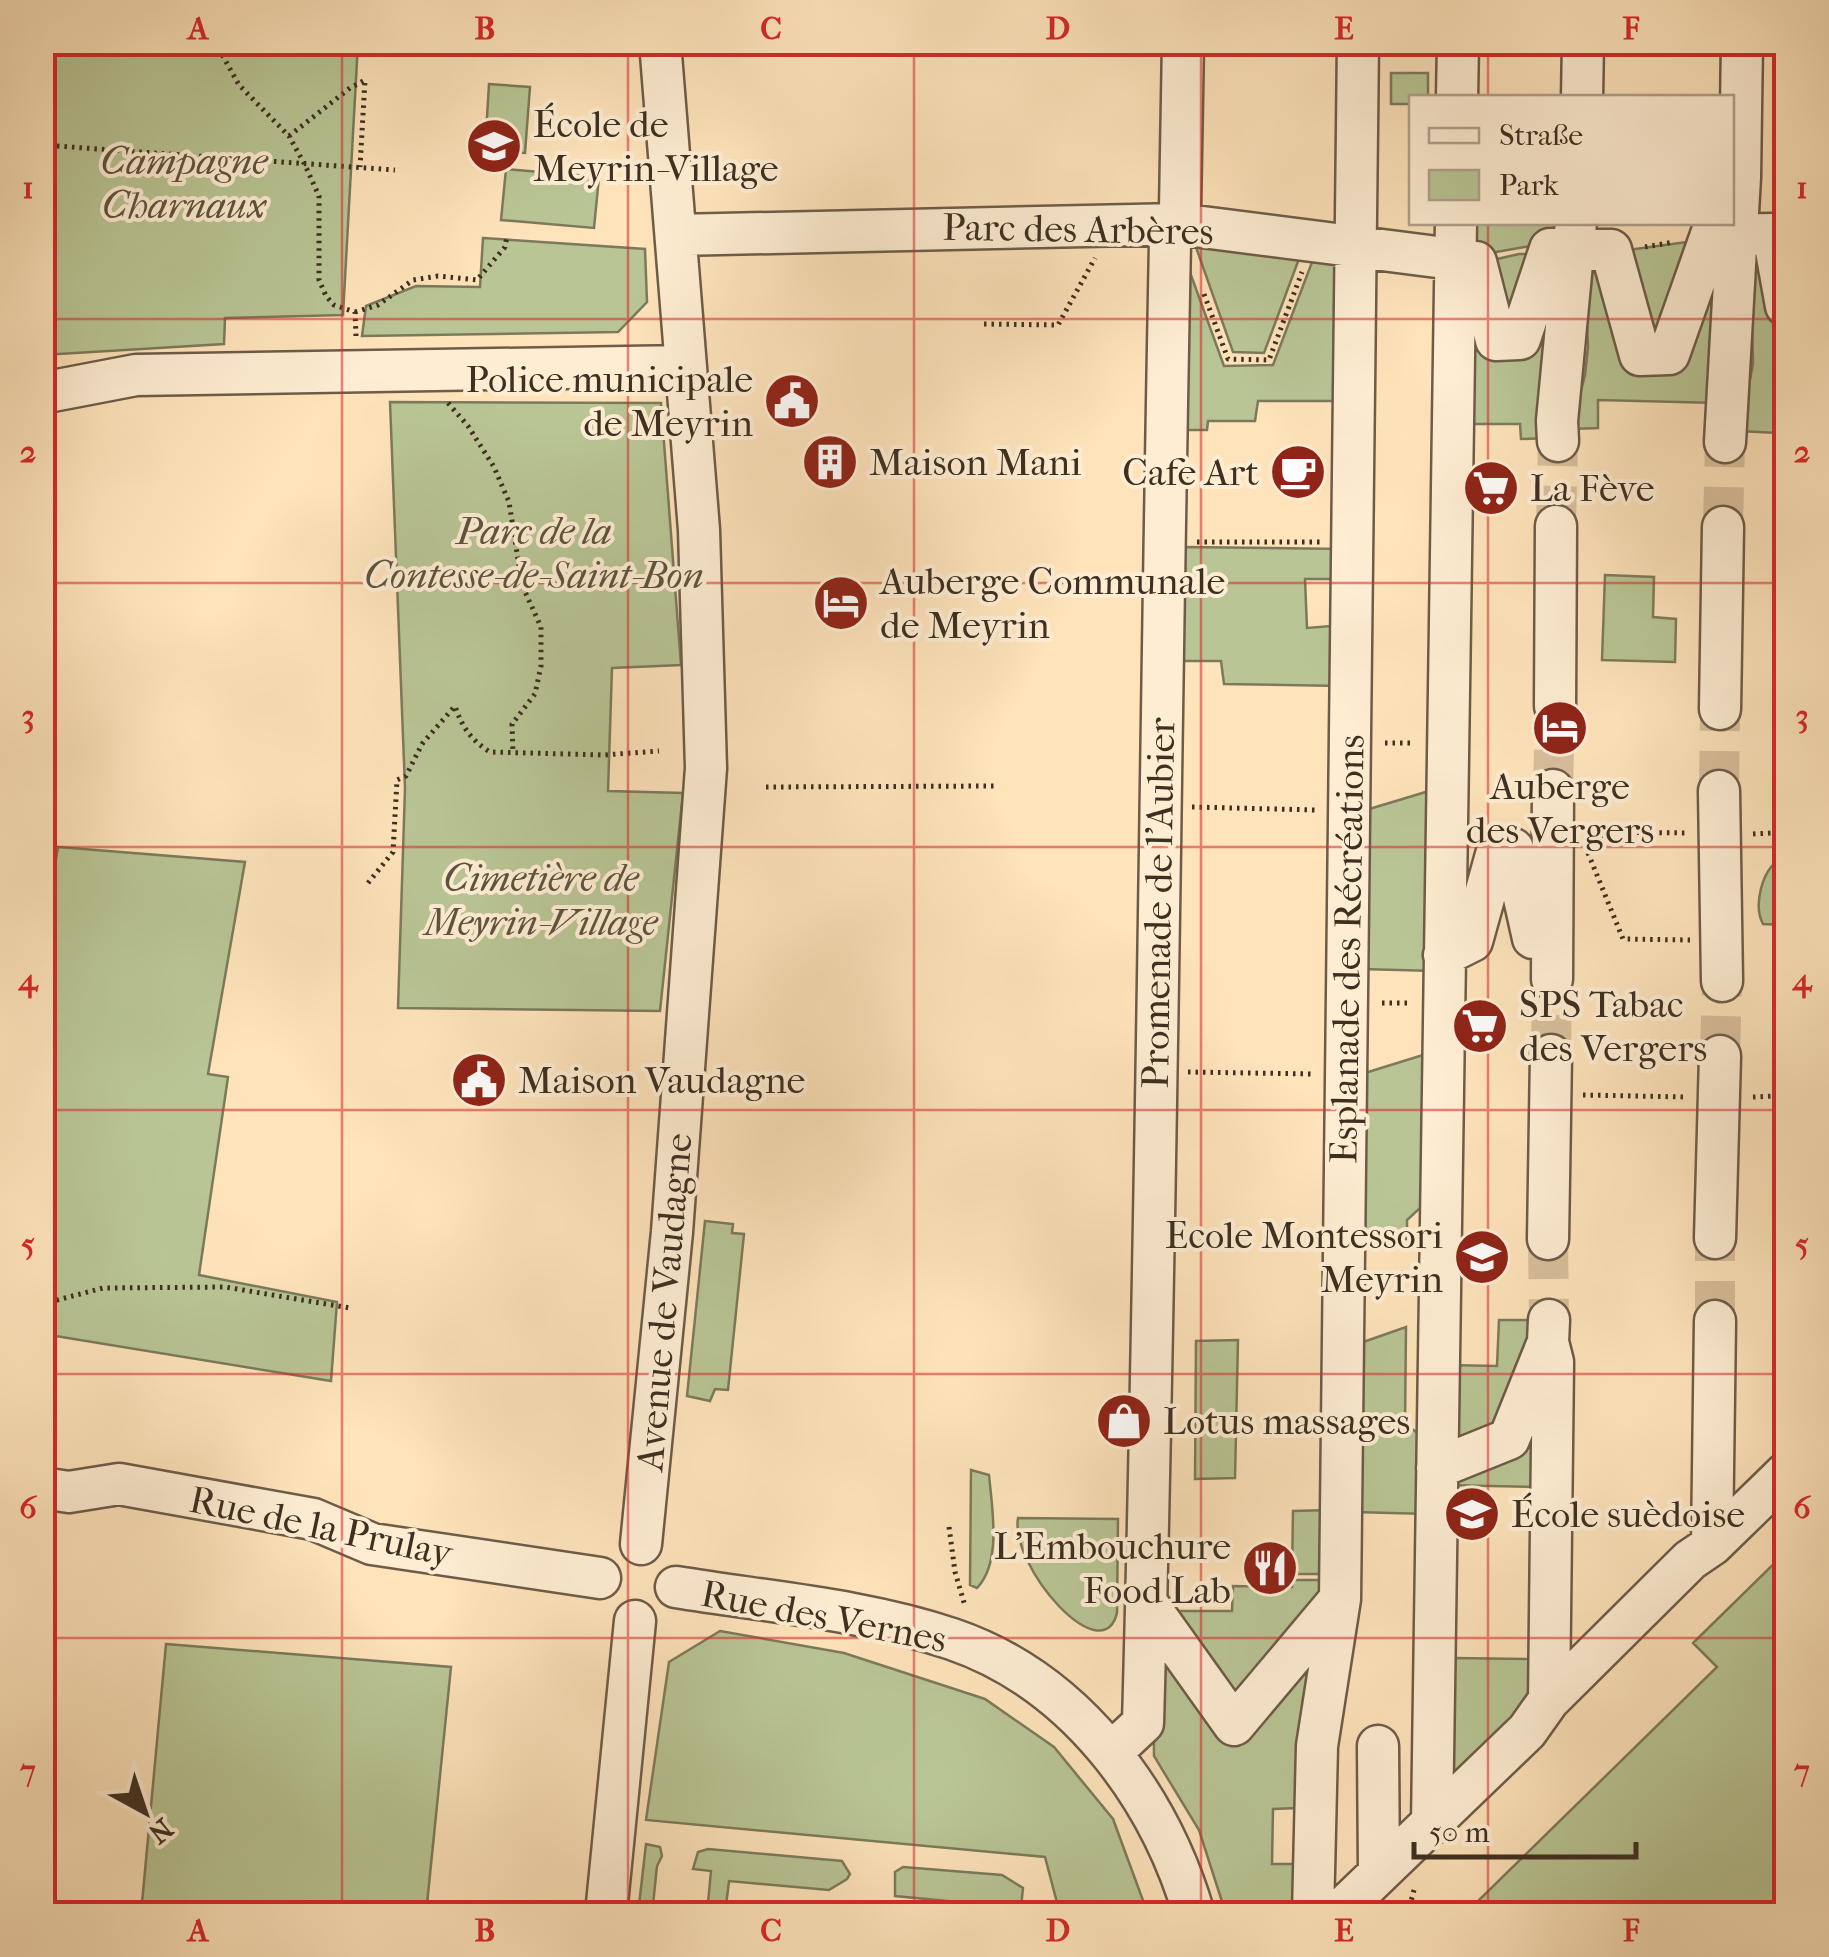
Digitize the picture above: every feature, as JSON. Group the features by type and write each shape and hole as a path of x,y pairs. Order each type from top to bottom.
{"street":[{"name":"Avenue de Vaudagne","path":"641,1544 672,1232 706,783 701,574 660,42"},
{"name":"Promenade de l'Aubier","path":"1112,1752 1144,1723 1154,1341 1170,242 1179,224 1183,42"},
{"name":"Esplanade des Récréations","path":"1314,1914 1317,1746 1340,1598 1358,42"},
{"path":"1457,95 1458,42"},
{"path":"1582,95 1583,42"},
{"path":"1734,198 1740,178 1742,42"},
{"name":"Parc des Arbères","path":"677,235 1179,224 1355,246 1455,241"},
{"path":"1587,240 1640,354 1668,354 1726,225"},
{"path":"1723,235 1773,234 1786,306"},
{"path":"1723,235 1725,442"},
{"path":"1455,241 1476,262 1496,340 1520,339 1550,249 1587,240"},
{"path":"1558,440 1557,421 1587,240"},
{"path":"1432,1824 1455,241"},
{"path":"42,393 136,374 685,366"},
{"path":"1555,706 1556,526"},
{"path":"1720,709 1723,527"},
{"path":"1552,979 1553,790"},
{"path":"1720,791 1722,981"},
{"path":"1444,954 1472,941 1498,848 1514,849 1533,938 1552,938"},
{"path":"1548,1239 1551,1054"},
{"path":"1716,1238 1720,1056"},
{"path":"1712,1545 1714,1321"},
{"path":"1437,1468 1509,1438 1549,1331 1553,1362 1549,1700"},
{"path":"1337,1914 1527,1731 1549,1700 1690,1560 1712,1545 1786,1473"},
{"name":"Rue de la Prulay","path":"42,1488 70,1492 119,1484 313,1519 372,1544 600,1578"},
{"path":"641,1544 664,1555 674,1570 676,1587 674,1597 662,1612 635,1621 608,1607 602,1598 600,1578 603,1567 618,1550 641,1544"},
{"name":"Rue des Vernes","path":"676,1587 844,1612 954,1640 1022,1674 1066,1708 1112,1752 1146,1799 1176,1861 1194,1914"},
{"path":"1146,1604 1234,1725 1340,1598"},
{"path":"606,1914 635,1621"},
{"path":"1378,1746 1379,1873"}],"path":[{"path":"215,42 239,85 289,136 305,164 319,196 319,280 334,305 356,312 378,304 413,280 438,276 477,280 505,247 507,236"},
{"path":"289,136 365,80 360,166"},
{"path":"42,145 395,170"},
{"path":"984,324 1058,325 1114,224"},
{"path":"1587,240 1656,246 1723,235"},
{"path":"1204,292 1228,359 1269,360 1313,241"},
{"path":"356,312 356,345"},
{"path":"442,396 468,426 502,485 509,502 522,585 541,627 535,694 512,724 513,753"},
{"path":"1212,542 1352,543"},
{"path":"368,883 393,852 396,780 406,776 422,744 454,706 474,742 490,752 604,755 660,751"},
{"path":"1349,743 1447,743"},
{"path":"766,788 995,786"},
{"path":"1161,807 1349,811"},
{"path":"1574,844 1585,844 1608,832 1720,833"},
{"path":"1585,844 1624,939 1722,940"},
{"path":"1346,1002 1444,1004"},
{"path":"1155,1071 1346,1075"},
{"path":"1610,1095 1719,1098"},
{"path":"1344,1272 1440,1274"},
{"path":"42,1304 103,1288 225,1286 350,1308"},
{"path":"949,1527 954,1572 965,1606"},
{"path":"1410,1905 1410,1914"}],"green space":[{"name":"Campagne Charnaux","path":"43,42 358,43 343,315 225,318 224,344 43,355"},
{"path":"1391,73 1428,73 1428,95 1409,95 1409,104 1391,104"},
{"path":"489,84 530,87 525,153 485,150"},
{"path":"506,169 599,177 594,228 501,220"},
{"path":"1462,225 1566,225 1542,244 1485,254 1462,251"},
{"path":"1191,233 1303,248 1264,353 1233,352"},
{"path":"483,238 645,249 647,302 618,332 362,336 366,306 416,286 480,287"},
{"path":"1702,240 1664,347 1644,347 1620,251"},
{"path":"1179,242 1224,366 1273,365 1317,249 1348,252 1337,401 1258,401 1255,421 1208,421 1207,430 1171,430"},
{"path":"1715,242 1718,403 1598,400 1598,428 1571,429 1588,347 1584,255 1606,256 1633,360 1673,362"},
{"path":"1750,242 1767,242 1786,347 1786,405 1778,406 1777,433 1740,431 1753,364"},
{"path":"1539,254 1514,332 1484,262"},
{"path":"1553,256 1550,438 1521,439 1520,424 1467,424 1462,267 1488,345"},
{"name":"Parc de la Contesse-de-Saint-Bon","path":"390,402 661,403 681,665 612,668 608,791 683,793 660,1011 398,1008 405,788"},
{"path":"1184,547 1344,549 1335,579 1305,579 1307,628 1331,626 1341,686 1224,684 1221,661 1182,661"},
{"path":"1605,575 1654,577 1653,617 1676,619 1675,662 1602,660"},
{"path":"1439,788 1435,971 1361,969 1356,813"},
{"path":"58,847 245,862 208,1074 228,1077 199,1275 337,1302 331,1381 43,1334 42,946"},
{"path":"1780,859 1786,860 1786,925 1763,924 1759,907 1761,888 1768,871"},
{"path":"1436,1051 1433,1196 1407,1220 1407,1239 1350,1239 1352,1077"},
{"path":"705,1221 733,1224 732,1233 744,1234 728,1390 715,1389 710,1401 687,1396"},
{"path":"1499,1320 1534,1320 1536,1487 1445,1485 1447,1365 1497,1366"},
{"path":"1406,1327 1405,1424 1429,1441 1429,1514 1354,1512 1349,1347"},
{"path":"1238,1340 1235,1478 1195,1479 1196,1341"},
{"path":"971,1470 989,1475 993,1518 990,1564 977,1588 970,1585"},
{"path":"1331,1510 1330,1574 1292,1574 1293,1511"},
{"path":"1018,1518 1118,1519 1117,1613 1108,1628 1094,1630 1077,1622 1059,1606 1028,1562 1019,1539"},
{"path":"1786,1552 1786,1914 1486,1914 1475,1904 1717,1667 1693,1643"},
{"path":"1292,1580 1330,1580 1298,1808 1273,1809 1272,1864 1295,1864 1308,1914 1226,1914 1199,1830 1154,1756 1153,1620 1162,1611 1232,1611 1233,1586 1292,1587"},
{"path":"720,1631 844,1653 985,1699 1054,1747 1113,1819 1148,1914 1060,1914 1045,1857 646,1820 669,1662"},
{"path":"166,1644 451,1667 426,1914 141,1914"},
{"path":"1454,1658 1533,1659 1541,1690 1441,1790"},
{"path":"646,1844 660,1847 662,1856 657,1866 652,1914 638,1914"},
{"path":"708,1849 842,1861 850,1874 829,1890 729,1881 725,1914 707,1914 711,1871 693,1869 698,1852"},
{"path":"903,1867 1002,1875 1023,1888 1021,1908 895,1896 895,1872"}],"tunnel":[{"path":"1556,526 1558,441"},
{"path":"1723,527 1725,442"},
{"path":"1553,790 1555,706"},
{"path":"1719,791 1720,709"},
{"path":"1551,1055 1552,979"},
{"path":"1720,1056 1722,981"},
{"path":"1715,1238 1715,1321"},
{"path":"1548,1239 1549,1320"}],"place":[{"name":"École de Meyrin-Village","path":"494,146"},
{"name":"Police municipale de Meyrin","path":"792,401"},
{"name":"Maison Mani","path":"830,462"},
{"name":"Cafe Art","path":"1298,472"},
{"name":"La Fève","path":"1491,488"},
{"name":"Auberge Communale de Meyrin","path":"841,603"},
{"name":"Auberge des Vergers","path":"1560,728"},
{"name":"SPS Tabac des Vergers","path":"1480,1026"},
{"name":"Maison Vaudagne","path":"479,1080"},
{"name":"Ecole Montessori Meyrin","path":"1482,1257"},
{"name":"Lotus massages","path":"1124,1421"},
{"name":"École suèdoise","path":"1472,1514"},
{"name":"L'Embouchure Food Lab","path":"1270,1568"}],"park label":[{"name":"Cimetière de Meyrin-Village","path":"541,900"}]}
